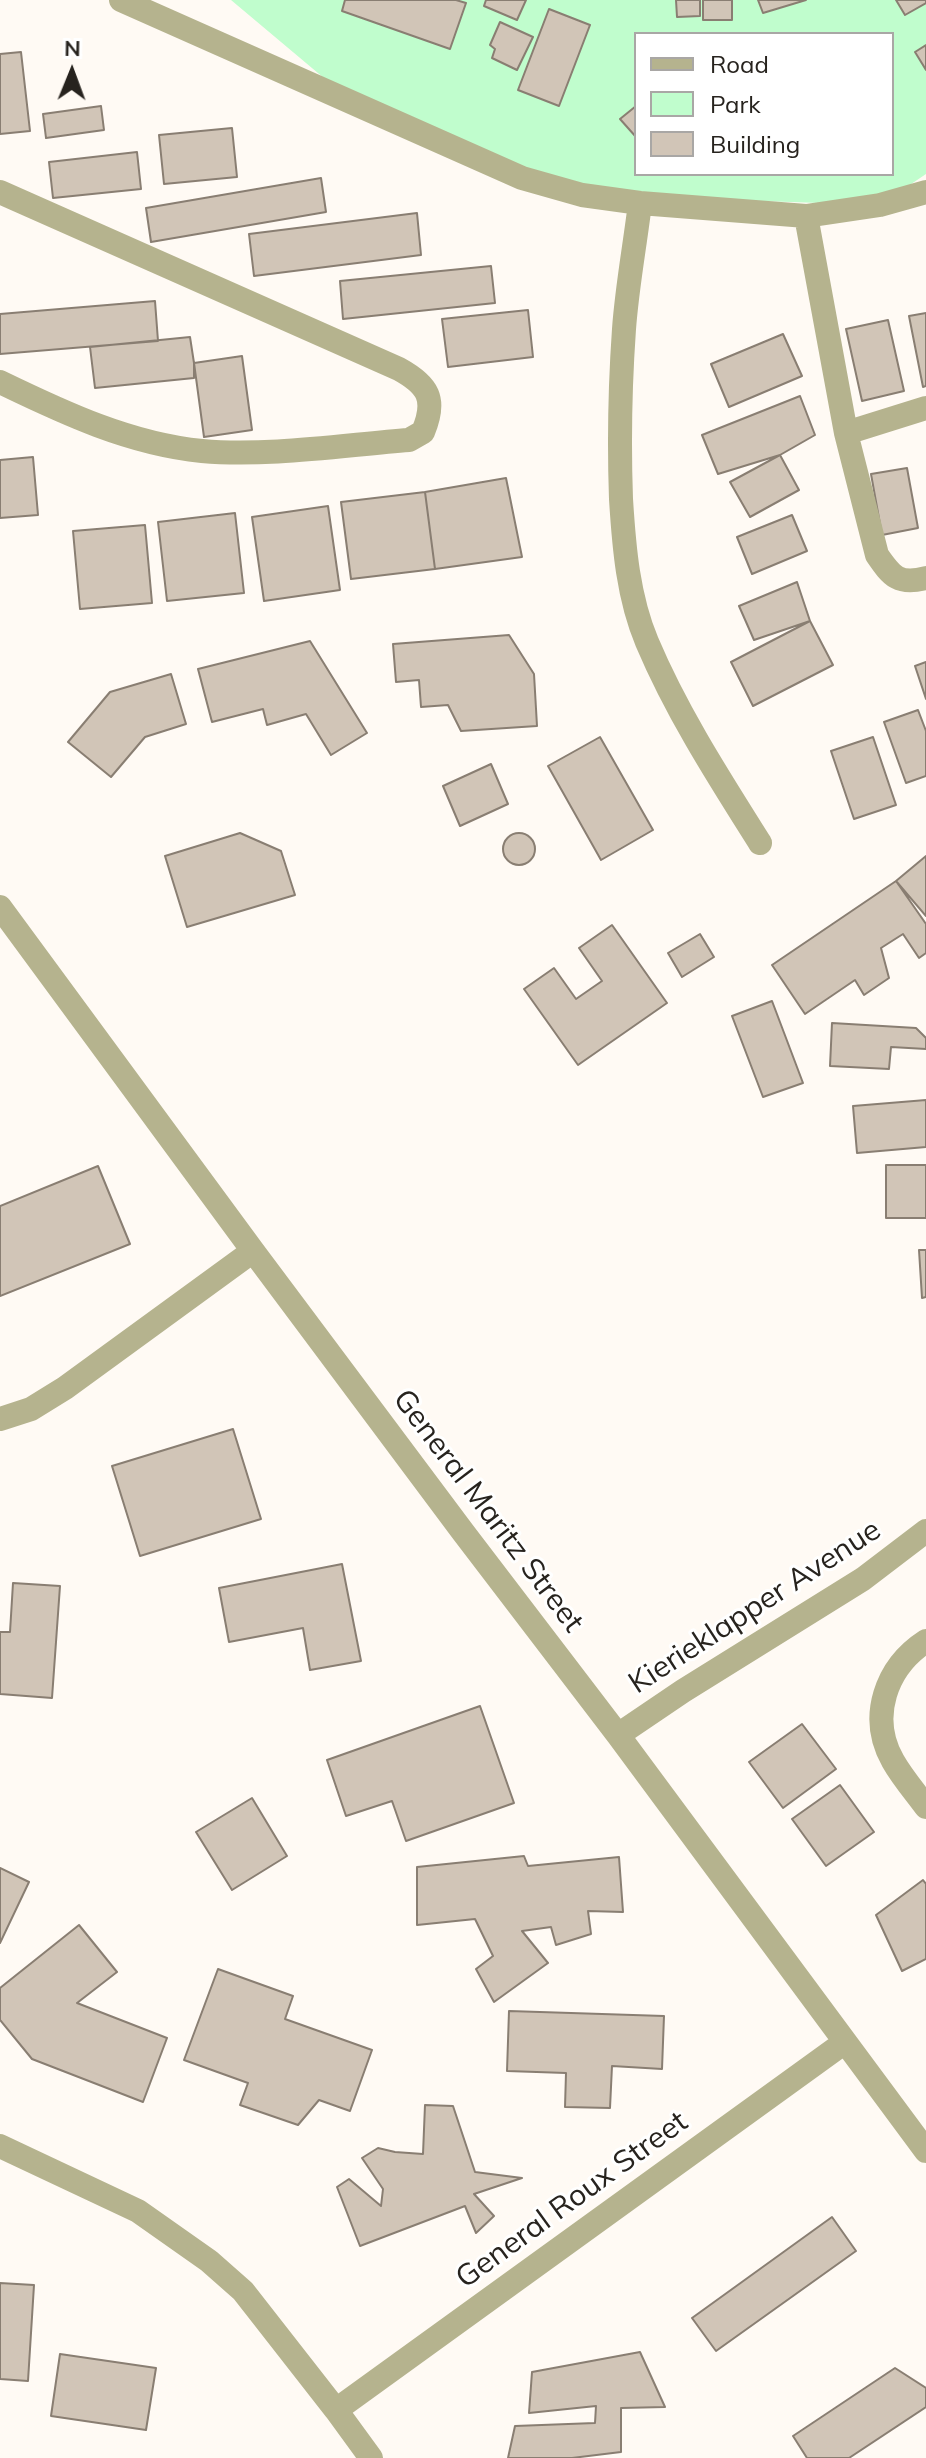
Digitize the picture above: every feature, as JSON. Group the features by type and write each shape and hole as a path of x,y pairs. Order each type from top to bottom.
{"street":[{"path":"121,0 522,178 582,195 640,203 806,216 880,205 926,192"},
{"path":"0,192 399,369 423,384 428,403 423,432 409,440 267,451 201,451 105,429 0,382"},
{"path":"640,203 624,329 619,458 624,546 632,594 646,640 674,698 709,763 760,843"},
{"path":"806,216 846,433 877,555 887,570 899,579 908,582 926,578"},
{"path":"846,433 926,408"},
{"name":"General Maritz Street","path":"0,907 253,1251 618,1735 926,2151"},
{"path":"0,1419 31,1409 65,1388 253,1251"},
{"name":"Kierieklapper Avenue","path":"618,1735 863,1579 926,1531"},
{"path":"926,1641 908,1653 893,1675 885,1692 881,1721 892,1760 926,1807"},
{"name":"General Roux Street","path":"336,2410 845,2042"},
{"path":"0,2146 138,2211 209,2261 243,2291 371,2458"}],"green space":[{"path":"231,0 926,0 926,174 880,205 582,195 356,105"}],"building":[{"path":"345,0 456,0 466,3 450,49 342,11"},
{"path":"486,0 526,0 517,20 484,6"},
{"path":"676,0 700,0 700,16 677,17"},
{"path":"703,0 732,0 732,20 703,20"},
{"path":"758,0 806,0 763,13"},
{"path":"896,0 926,0 926,3 905,15"},
{"path":"549,9 590,25 559,106 518,90"},
{"path":"500,22 533,37 517,70 492,58 495,49 490,45"},
{"path":"926,45 926,70 915,52"},
{"path":"21,52 30,131 0,134 0,54"},
{"path":"101,106 104,130 46,138 43,114"},
{"path":"634,108 634,135 620,119"},
{"path":"232,128 237,177 164,184 159,135"},
{"path":"137,152 141,189 53,198 49,162"},
{"path":"321,178 326,212 151,242 146,208"},
{"path":"417,213 421,255 254,276 249,234"},
{"path":"491,266 495,303 343,319 340,281"},
{"path":"155,301 158,341 0,354 0,314"},
{"path":"528,310 533,357 448,367 442,319"},
{"path":"926,313 926,386 923,387 909,316"},
{"path":"888,320 904,391 862,401 846,329"},
{"path":"783,334 802,376 729,407 711,364"},
{"path":"190,337 194,378 95,388 90,347"},
{"path":"242,356 252,430 204,437 194,363"},
{"path":"800,396 815,435 780,455 718,474 702,435"},
{"path":"780,455 799,490 750,517 730,482"},
{"path":"33,457 38,515 0,518 0,460"},
{"path":"907,468 918,528 882,535 871,474"},
{"path":"506,478 522,557 435,569 425,492"},
{"path":"425,492 435,569 351,579 341,502"},
{"path":"328,506 340,590 264,601 252,517"},
{"path":"235,513 244,593 167,601 158,522"},
{"path":"792,515 807,551 752,574 737,537"},
{"path":"145,525 152,603 80,609 73,531"},
{"path":"797,582 810,621 754,640 739,606"},
{"path":"810,621 833,665 753,706 731,662"},
{"path":"509,635 534,674 537,726 461,731 448,705 421,707 419,680 396,682 393,644"},
{"path":"310,641 367,733 331,755 306,714 267,725 263,709 212,722 198,669"},
{"path":"926,662 926,699 915,666"},
{"path":"171,674 186,724 145,737 111,777 68,742 110,692"},
{"path":"918,710 926,731 926,776 906,783 884,722"},
{"path":"600,737 653,830 601,860 548,766"},
{"path":"873,737 896,805 854,819 831,751"},
{"path":"491,764 508,804 460,826 443,786"},
{"path":"240,833 281,851 295,895 187,927 165,856"},
{"path":"519,833 530,838 535,849 530,860 519,865 508,860 503,849 508,838"},
{"path":"926,856 926,916 896,881"},
{"path":"896,881 926,924 926,953 919,958 903,934 881,948 889,978 864,995 855,980 805,1014 772,965"},
{"path":"612,925 667,1003 578,1065 524,989 554,968 576,999 602,981 579,948"},
{"path":"700,934 714,957 682,977 668,953"},
{"path":"772,1001 803,1083 763,1097 732,1016"},
{"path":"832,1023 916,1028 926,1038 926,1049 891,1047 889,1069 830,1066"},
{"path":"926,1100 926,1147 857,1153 853,1106"},
{"path":"886,1165 926,1165 926,1218 886,1218"},
{"path":"98,1166 130,1244 0,1296 0,1206"},
{"path":"919,1250 926,1250 926,1297 922,1298"},
{"path":"233,1429 261,1519 140,1556 112,1466"},
{"path":"342,1564 361,1661 310,1670 303,1628 229,1642 219,1588"},
{"path":"13,1583 60,1586 52,1698 0,1694 0,1632 10,1632"},
{"path":"480,1706 514,1803 406,1841 392,1801 346,1816 327,1760"},
{"path":"802,1724 836,1769 783,1808 749,1762"},
{"path":"840,1785 874,1832 826,1866 792,1819"},
{"path":"252,1798 287,1856 232,1890 196,1832"},
{"path":"524,1856 528,1866 619,1857 623,1912 588,1911 591,1934 556,1945 551,1927 522,1931 548,1963 494,2002 476,1969 493,1956 475,1919 417,1925 417,1867"},
{"path":"0,1868 29,1882 0,1943"},
{"path":"923,1880 926,1884 926,1959 902,1971 876,1915"},
{"path":"79,1925 117,1972 77,2003 167,2038 143,2102 32,2059 0,2020 0,1988"},
{"path":"218,1969 293,1996 285,2019 372,2050 350,2111 319,2100 298,2125 240,2105 248,2083 184,2060"},
{"path":"509,2011 664,2016 662,2069 612,2066 610,2108 565,2107 566,2073 507,2071"},
{"path":"425,2105 453,2106 475,2172 522,2178 474,2194 494,2216 476,2233 465,2206 360,2246 337,2187 349,2179 381,2206 383,2189 362,2158 378,2148 423,2154"},
{"path":"832,2217 856,2251 716,2351 692,2318"},
{"path":"0,2283 34,2285 28,2381 0,2379"},
{"path":"640,2352 665,2407 621,2408 621,2452 572,2458 508,2458 515,2426 595,2423 596,2406 529,2413 532,2372"},
{"path":"60,2354 156,2368 146,2430 51,2416"},
{"path":"895,2368 926,2388 926,2407 849,2458 807,2458 793,2436"}]}
